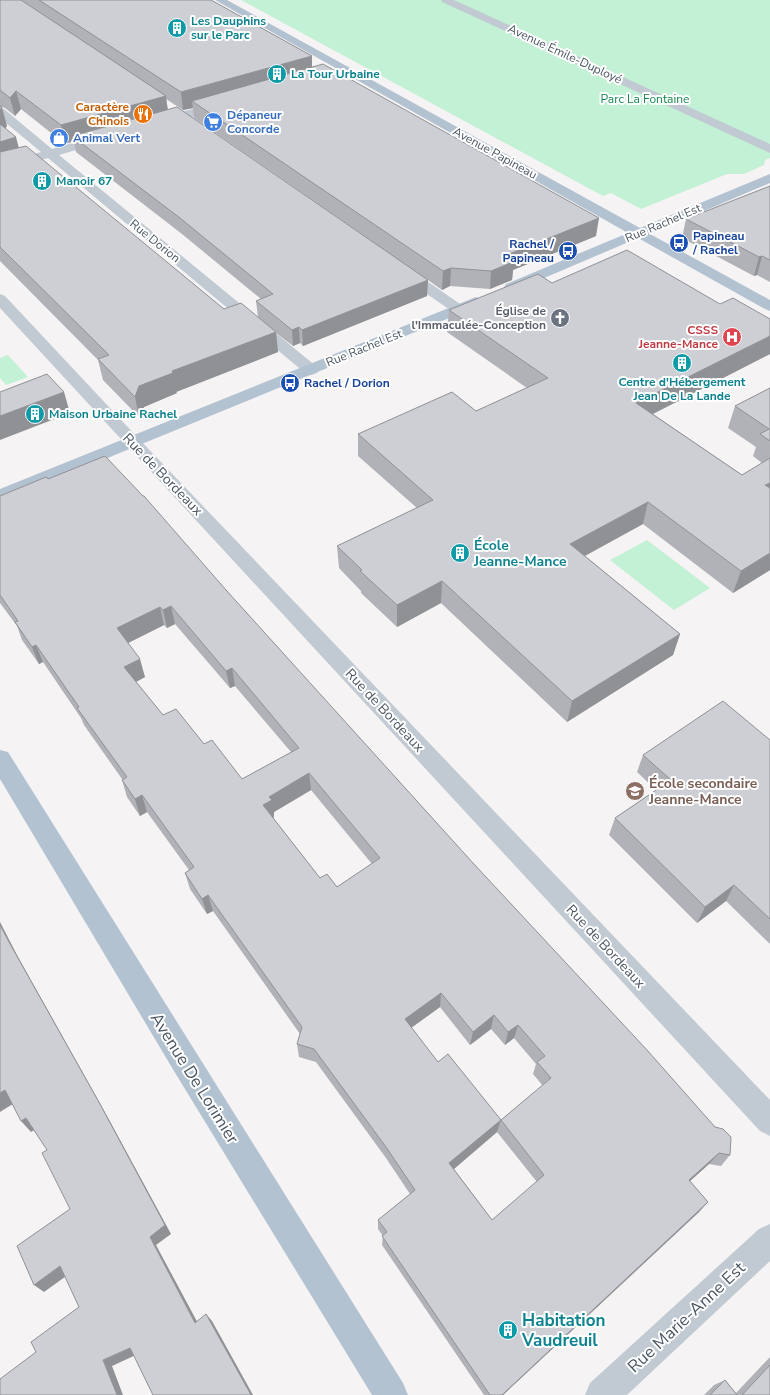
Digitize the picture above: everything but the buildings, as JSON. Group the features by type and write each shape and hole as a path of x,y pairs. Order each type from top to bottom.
{"main road":[{"name":"Avenue Papineau","path":"220,0 770,306"},
{"name":"Rue Rachel Est","path":"0,496 311,370 770,178"},
{"name":"Avenue De Lorimier","path":"0,759 184,1061 391,1395"}],"street":[{"name":"Avenue Émile-Duployé","path":"446,0 767,148"},
{"path":"330,74 346,69"},
{"path":"147,126 234,101"},
{"path":"167,107 195,127"},
{"name":"Rue Dorion","path":"0,112 311,370"},
{"path":"0,168 118,134"},
{"path":"391,263 458,309"},
{"name":"Rue de Bordeaux","path":"0,299 133,443 770,1121"},
{"name":"Rue Marie-Anne Est","path":"602,1395 770,1240"}],"green space":[{"name":"Parc La Fontaine","path":"241,0 770,0 770,158 765,160 764,165 744,174 727,174 641,209 611,193 603,196"},
{"path":"8,355 28,377 6,385 0,378 0,358"},
{"path":"647,540 710,588 674,610 610,560"}],"place":[{"name":"Les Dauphins sur le Parc","path":"177,28"},
{"name":"La Tour Urbaine","path":"277,74"},
{"name":"Caractère Chinois","path":"143,114"},
{"name":"Dépaneur Concorde","path":"213,122"},
{"name":"Animal Vert","path":"59,138"},
{"name":"Manoir 67","path":"42,181"},
{"name":"Papineau / Rachel","path":"679,243"},
{"name":"Rachel / Papineau","path":"568,251"},
{"name":"Église de l'Immaculée-Conception","path":"560,318"},
{"name":"CSSS Jeanne-Mance","path":"732,337"},
{"name":"Centre d'Hébergement Jean De La Lande","path":"682,363"},
{"name":"Rachel / Dorion","path":"290,383"},
{"name":"Maison Urbaine Rachel","path":"35,414"},
{"name":"École Jeanne-Mance","path":"460,553"},
{"name":"École secondaire Jeanne-Mance","path":"635,791"},
{"name":"Habitation Vaudreuil","path":"508,1330"}]}
